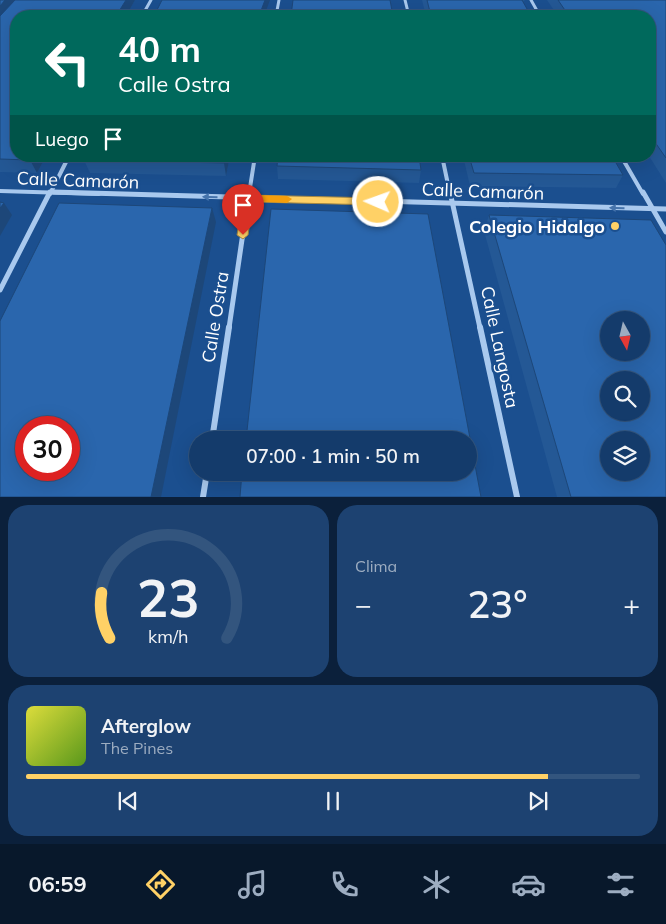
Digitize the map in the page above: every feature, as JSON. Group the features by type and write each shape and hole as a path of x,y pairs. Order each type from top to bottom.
{"street":[{"path":"0,290 66,162"},
{"name":"Calle Ostra","path":"213,431 254,162"},
{"name":"Calle Langosta","path":"443,162 517,496"},
{"path":"625,162 666,232"},
{"name":"Calle Camarón","path":"0,192 666,210"},
{"path":"203,496 206,481"}],"building":[{"path":"15,0 126,0 120,10 10,10 10,159 0,159 0,16"},
{"path":"162,0 265,0 261,10 157,10"},
{"path":"293,0 390,0 392,10 292,10"},
{"path":"427,0 522,0 528,10 430,10"},
{"path":"558,0 666,0 666,158 656,144 656,10 565,10"},
{"path":"177,162 224,162 224,163"},
{"path":"277,162 420,162 421,170 277,166"},
{"path":"471,162 615,162 623,175 474,173"},
{"path":"59,203 212,208 151,497 0,497 0,321"},
{"path":"271,209 428,214 469,431 247,431"},
{"path":"489,215 651,220 666,245 666,497 571,497"},
{"path":"477,476 481,497 240,497 241,481 477,481"}],"slow traffic":[{"path":"253,198 287,199"}],"place":[{"name":"Colegio Hidalgo","path":"615,226"}],"route":[{"path":"243,235 248,198 378,202"}]}
